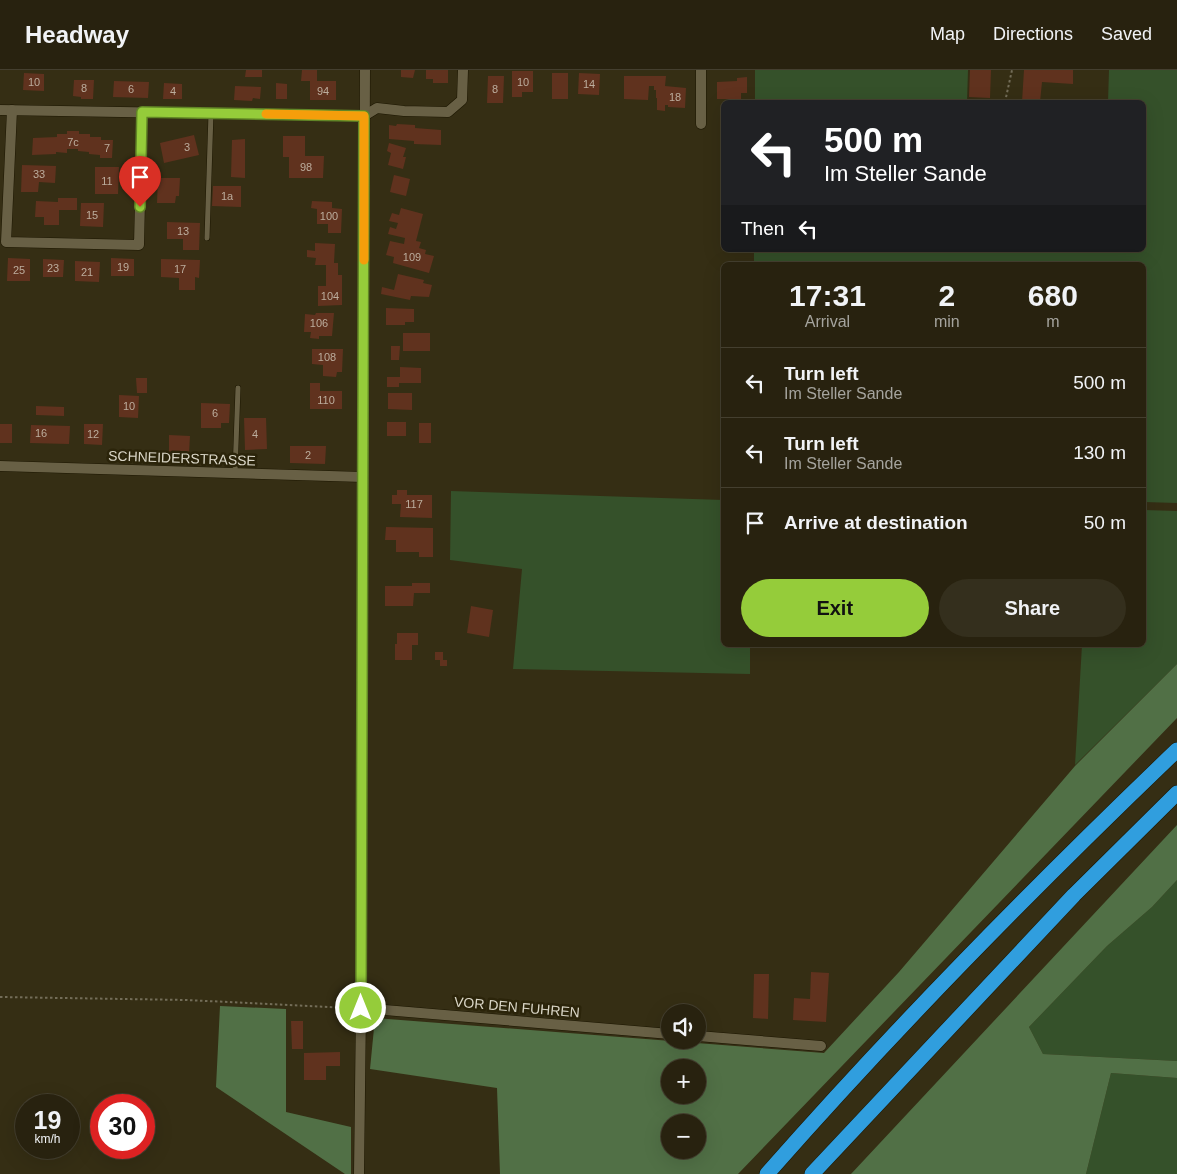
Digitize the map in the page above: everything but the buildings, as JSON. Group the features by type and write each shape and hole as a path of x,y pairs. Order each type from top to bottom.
{"highway":[{"path":"767,1174 880,1050 979,946 1102,822 1177,750"},
{"path":"812,1174 1074,895 1177,794"}],"street":[{"path":"359,1174 365,70"},
{"path":"0,110 364,116 376,108 448,112 462,100 463,70"},
{"path":"701,70 701,124"},
{"path":"12,110 6,242 139,245 142,112"},
{"name":"SCHNEIDERSTRASSE","path":"0,466 363,477"},
{"name":"VOR DEN FUHREN","path":"361,1008 661,1033"},
{"path":"706,1037 821,1046"}],"lane":[{"path":"207,238 211,113"},
{"path":"236,473 238,388"}],"path":[{"path":"1005,100 1012,70"},
{"path":"0,996 187,1000 361,1008"}],"green space":[{"path":"755,70 968,70 967,100 755,100"},
{"path":"1109,70 1177,70 1177,503 1146,502 1146,262 754,262 754,252 1146,252 1146,100 1108,100"},
{"path":"451,491 721,500 721,647 750,647 750,674 513,669 522,569 450,560"},
{"path":"1146,510 1177,511 1177,664 1075,765 1082,647 1146,647"},
{"path":"1177,664 1177,718 738,1174 500,1174 497,1088 370,1069 375,1018 661,1040 661,1049 706,1049 706,1044 824,1053 899,972 1075,766"},
{"path":"1177,825 1177,880 1152,907 1107,946 1029,1027 1043,1054 1177,1061 1177,1078 1111,1073 1086,1174 851,1174"},
{"path":"1177,880 1177,1061 1043,1054 1029,1027 1107,946 1152,907"},
{"path":"220,1006 286,1009 286,1112 351,1127 351,1174 345,1174 216,1087"},
{"path":"1111,1073 1177,1078 1177,1174 1086,1174"}],"slow traffic":[{"path":"266,114 364,116 364,260"}],"route":[{"path":"140,207 142,112 364,116 361,1008"}]}
